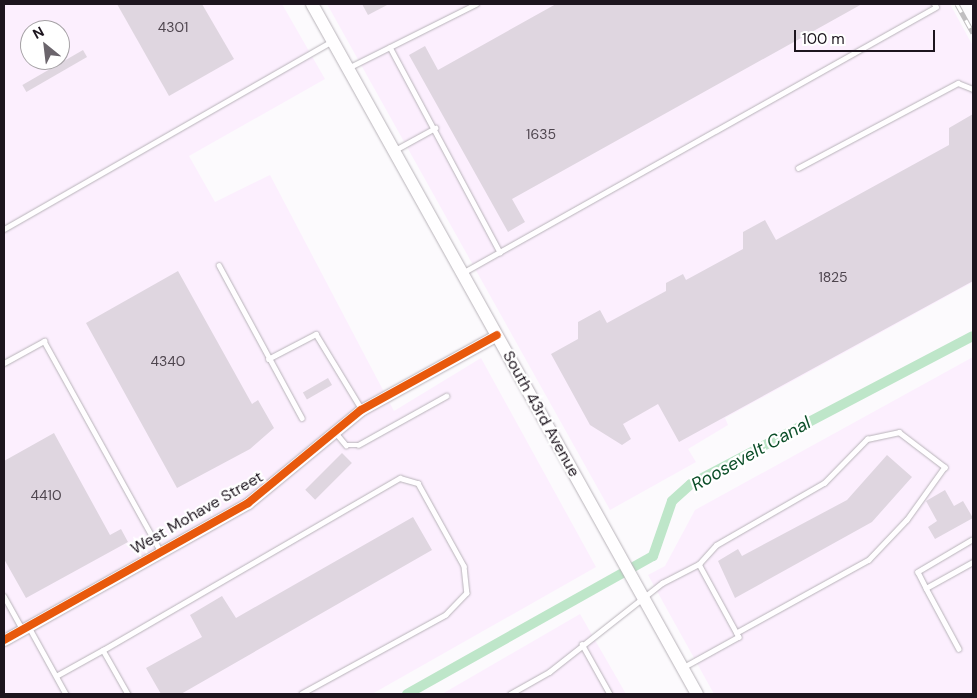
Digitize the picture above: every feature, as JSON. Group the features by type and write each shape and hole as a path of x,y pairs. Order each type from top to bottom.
{"main road":[{"name":"South 43rd Avenue","path":"312,4 697,694"}],"street":[{"name":"West Mohave Street","path":"4,640 272,486 333,431 361,410 497,335"}],"lane":[{"path":"348,68 476,4"},
{"path":"463,273 936,7 934,4"},
{"path":"4,229 333,40"},
{"path":"390,47 500,252"},
{"path":"798,168 958,83 973,89"},
{"path":"394,150 435,128"},
{"path":"219,265 268,359 302,418"},
{"path":"268,359 316,334 361,410"},
{"path":"4,363 44,340 161,551"},
{"path":"333,431 346,445 358,445 446,396"},
{"path":"510,694 550,672 582,644 644,599 662,583 698,564 716,545 824,483 867,439 899,432 945,467 906,520 869,560 737,633"},
{"path":"56,676 400,478 418,483 464,566 467,594 446,615 302,694"},
{"path":"959,649 918,572 972,540"},
{"path":"926,588 973,562"},
{"path":"682,668 739,637 698,564"},
{"path":"4,596 66,694"},
{"path":"582,644 610,694"},
{"path":"103,650 128,694"}],"shaded area":[{"path":"4,4 282,4 325,79 189,156 215,202 270,175 394,411 481,358 596,567 372,694 4,694"},
{"path":"327,4 950,4 973,46 973,282 725,418 728,425 688,449 696,462 610,510"},
{"path":"973,357 973,694 714,694 648,575 665,566 695,510"},
{"path":"580,614 626,694 442,694"}],"building":[{"path":"117,4 202,4 234,59 169,96"},
{"path":"362,4 389,4 368,15"},
{"path":"556,4 862,4 512,199 525,222 508,232 409,55 425,46 438,70"},
{"path":"83,50 87,57 70,67 70,58"},
{"path":"48,70 64,70 26,92 22,85"},
{"path":"973,114 973,281 679,442 658,404 623,424 631,439 622,445 590,425 551,354 578,339 578,322 600,310 607,323 666,291 666,283 683,274 686,280 743,249 743,232 765,220 776,240 949,145 949,128"},
{"path":"178,271 252,404 258,400 274,428 250,449 177,488 86,323"},
{"path":"328,378 332,385 307,399 303,392"},
{"path":"54,433 110,535 121,529 128,542 26,598 4,559 4,461"},
{"path":"342,453 352,463 315,500 305,490"},
{"path":"887,455 912,477 872,522 735,598 718,561 738,549 742,556 847,500"},
{"path":"945,490 954,506 963,501 973,518 935,539 928,527 937,521 926,501"},
{"path":"413,517 432,550 181,694 161,694 146,668 202,637 190,615 222,596 236,618"}],"waterway":[{"name":"Roosevelt Canal","path":"407,694 653,556 672,501 691,484 973,336"}],"railway":[{"path":"957,4 973,33"}],"cycle path":[{"path":"4,640 248,503 361,410 497,335"}]}
